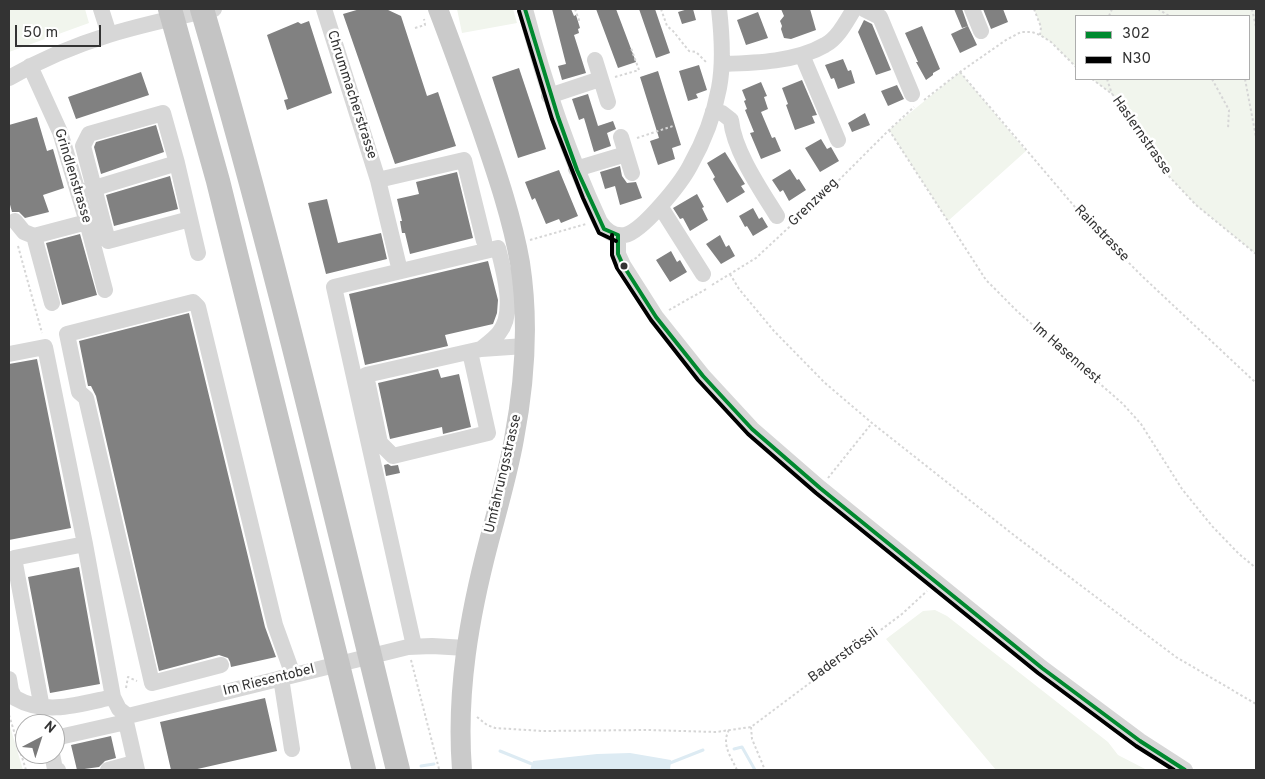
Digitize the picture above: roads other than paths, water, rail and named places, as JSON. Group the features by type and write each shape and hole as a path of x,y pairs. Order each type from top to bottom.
{"highway":[{"path":"202,9 288,323 398,770"},
{"path":"164,15 212,159 364,770"}],"main road":[{"name":"Umfahrungsstrasse","path":"431,13 491,157 516,244 521,278 525,346 514,440 480,579 466,648 461,701 460,738 462,770"}],"street":[{"path":"100,9 108,34"},
{"path":"9,78 30,66 70,48 164,15 214,9"},
{"name":"Chrummacherstrasse","path":"324,9 378,180 400,271"},
{"path":"525,9 549,96 576,169 598,220 604,229 618,235 636,230 660,206 689,168 702,141 719,89 722,64 719,9"},
{"path":"722,64 756,63 802,55 826,45 842,29 854,9"},
{"path":"864,9 880,17 917,100"},
{"path":"972,9 981,31"},
{"path":"802,55 838,140"},
{"path":"595,60 608,102"},
{"name":"Grindlenstrasse","path":"30,66 60,132 105,290"},
{"path":"549,96 601,80"},
{"path":"713,111 722,113 731,120 732,132 752,174 777,216"},
{"path":"190,219 108,241 82,146 89,134 163,113 178,163 198,253"},
{"path":"576,169 623,145 632,174"},
{"path":"378,180 464,160 484,241"},
{"path":"78,193 178,163"},
{"path":"660,206 703,274"},
{"path":"52,303 24,230 87,222"},
{"path":"618,235 618,254 656,318 727,402 752,428 820,488 1091,705 1140,741 1185,770"},
{"path":"411,647 334,287 498,248 507,288 507,317 500,332 475,350"},
{"path":"221,665 152,683 86,398 79,392 67,334 194,302 198,307 287,676 292,749"},
{"path":"475,350 488,433 393,456 380,443 366,374 475,350 525,346"},
{"path":"9,354 45,347 84,544 121,711 136,767 108,770"},
{"path":"42,708 14,558 84,544"},
{"name":"Im Riesentobel","path":"121,711 320,669 411,647 466,648"},
{"path":"9,679 11,691 15,698 42,708 121,711"},
{"path":"65,734 121,711"}],"waterway":[{"path":"734,749 742,747 755,770"},
{"path":"670,763 703,750"},
{"path":"500,751 532,764"},
{"path":"421,766 434,764"}]}
